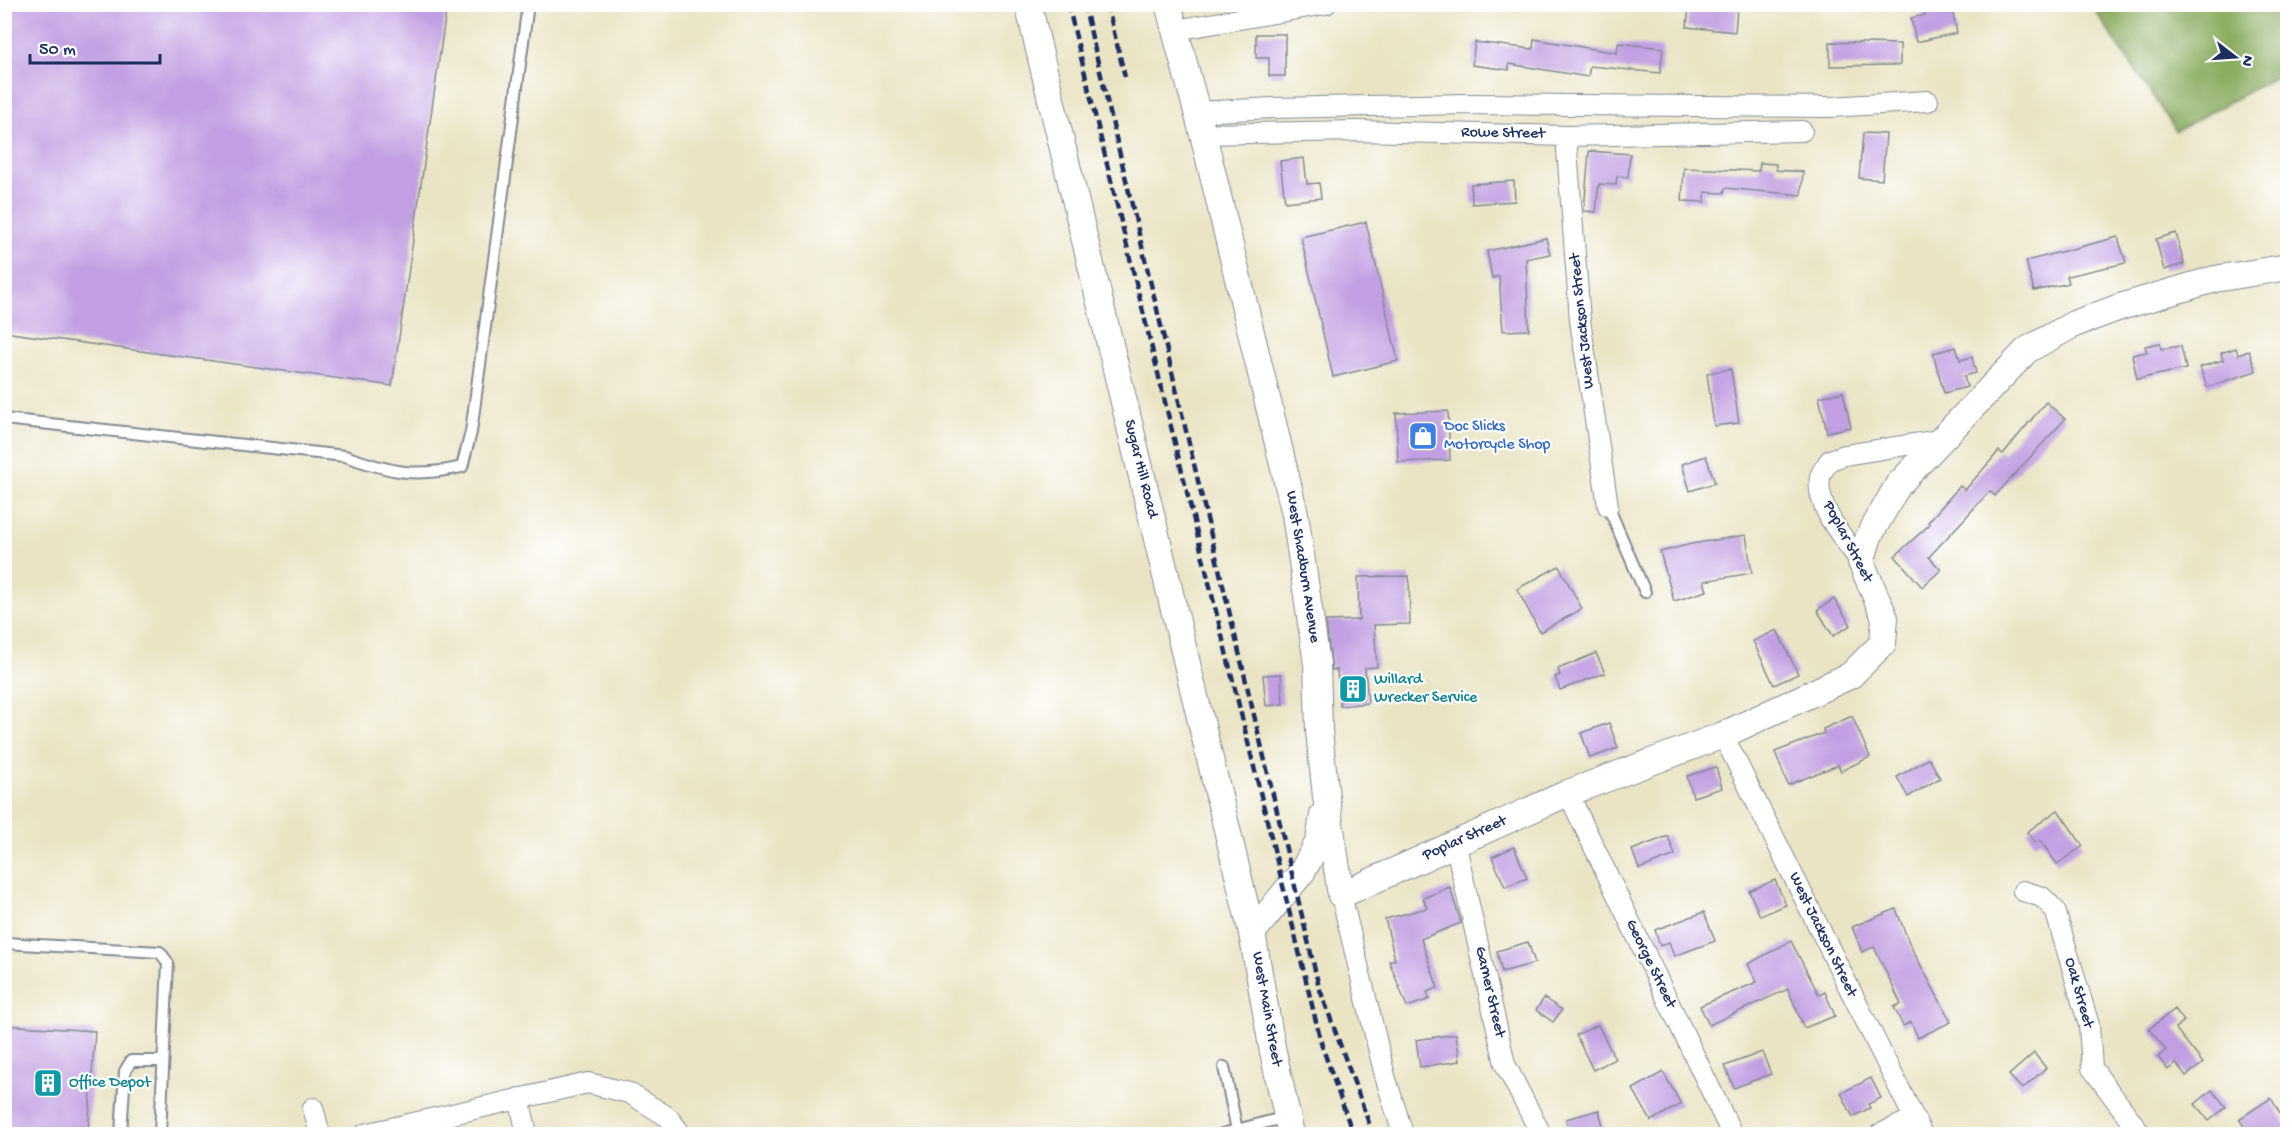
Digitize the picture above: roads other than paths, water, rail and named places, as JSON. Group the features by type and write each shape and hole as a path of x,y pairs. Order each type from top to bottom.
{"street":[{"name":"Sugar Hill Road","path":"1028,4 1252,933"},
{"name":"West Shadburn Avenue","path":"1168,4 1295,514 1317,664 1319,731 1326,797 1341,895 1385,1076 1403,1134"},
{"path":"1175,30 1326,4"},
{"path":"1199,123 1273,108 1465,104 1831,107 1928,101"},
{"name":"Rowe Street","path":"1199,123 1357,131 1566,136 1802,131"},
{"name":"West Jackson Street","path":"1566,136 1580,320 1608,506"},
{"path":"1861,562 1869,536 1898,485 1938,440 1979,402 2027,350 2074,324 2215,279 2288,267"},
{"name":"Poplar Street","path":"1341,895 1568,793 1724,735 1851,675 1883,643 1885,618 1861,562 1839,533 1823,501 1820,476 1830,460 1845,455 1938,440"},
{"name":"West Jackson Street","path":"1724,735 1917,1127"},
{"name":"George Street","path":"1568,793 1731,1134"},
{"name":"West Main Street","path":"1289,1126 1252,933 1294,883 1308,862 1319,841 1326,797"},
{"name":"Garner Street","path":"1455,842 1505,1064 1541,1134"},
{"name":"Oak Street","path":"2023,891 2042,897 2055,910 2089,1025 2092,1068 2141,1134"},
{"path":"365,1134 588,1083 629,1093 668,1117 681,1134"},
{"path":"519,1098 527,1134"},
{"path":"313,1108 320,1134"},
{"path":"1880,1134 1917,1127"}],"lane":[{"path":"4,419 345,456 383,470 430,474 462,467 471,432 528,4"},
{"path":"1608,506 1645,592"},
{"path":"4,943 160,952 165,956 168,963 160,1134"},
{"path":"121,1134 125,1071 131,1061 163,1061"},
{"path":"1224,1067 1237,1130"},
{"path":"1222,1134 1237,1130 1289,1126"}],"railway":[{"path":"1068,4 1322,1046 1353,1134"},
{"path":"1084,4 1319,987 1373,1134"},
{"path":"1107,4 1125,77"}],"place":[{"name":"Doc Slicks Motorcycle Shop","path":"1423,436"},
{"name":"Willard Wrecker Service","path":"1353,689"},
{"name":"Office Depot","path":"48,1083"}]}
